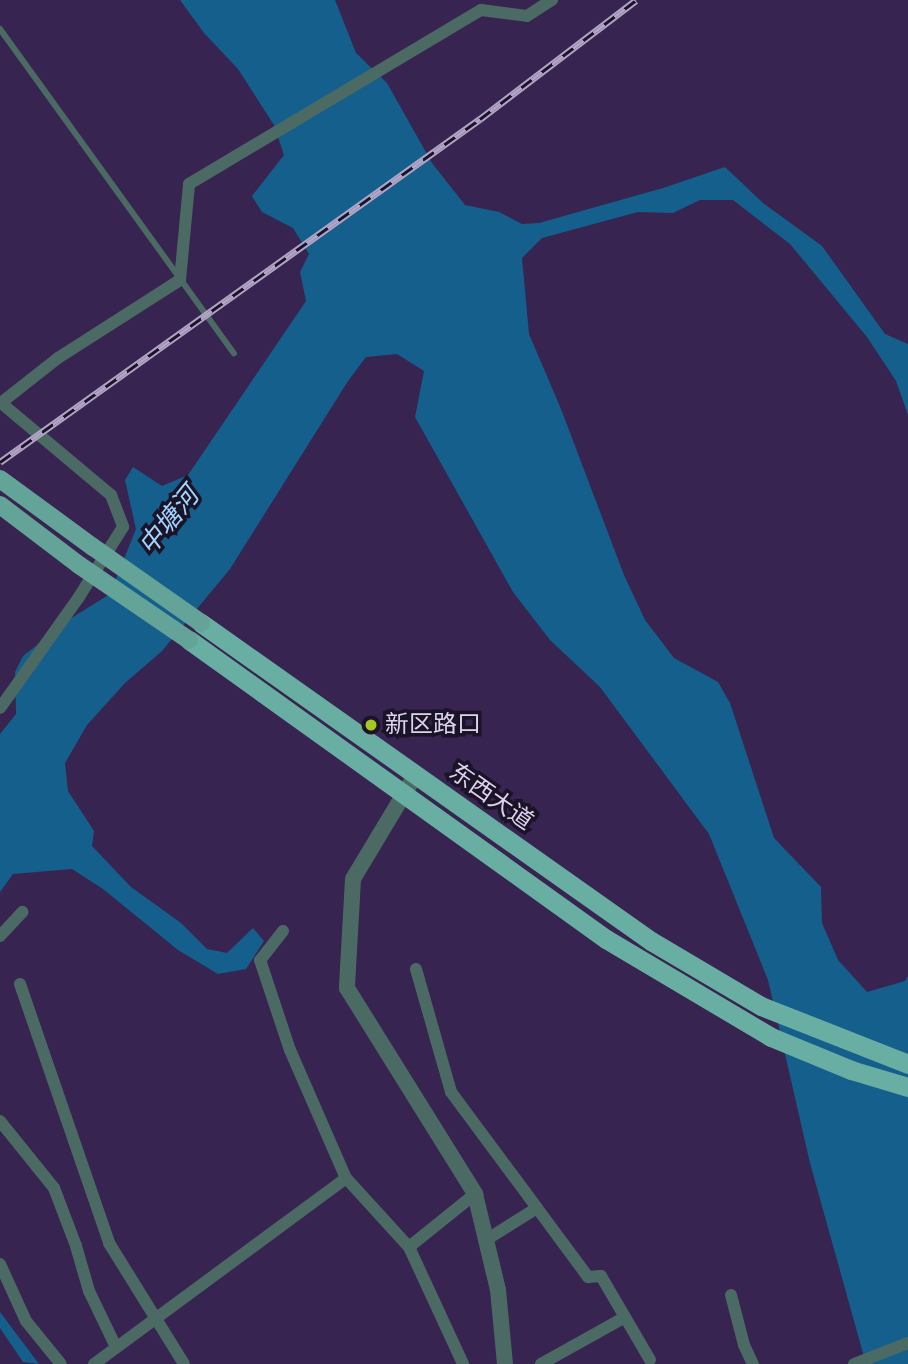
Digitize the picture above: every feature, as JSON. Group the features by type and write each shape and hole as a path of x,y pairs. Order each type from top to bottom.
{"highway":[{"name":"东西大道","path":"201,623 651,941 761,1006 817,1031 908,1065"},
{"name":"东西大道","path":"189,640 606,939 771,1037 851,1070 908,1087"}],"main road":[{"name":"东西大道","path":"0,480 201,623"},
{"name":"东西大道","path":"0,505 79,565 189,640"}],"street":[{"path":"0,708 79,597 123,527 111,495 1,402 58,358 180,279 188,184 481,10 527,16 552,0"},
{"path":"415,774 353,879 347,988 475,1194 498,1290 505,1364"},
{"path":"0,936 22,912"},
{"path":"283,931 260,960 290,1049 346,1178 409,1247 463,1364"},
{"path":"416,969 451,1092 588,1277 601,1276 650,1360"},
{"path":"20,984 109,1243 184,1364"},
{"path":"0,1121 54,1188 76,1246 89,1291 116,1347"},
{"path":"93,1364 346,1178"},
{"path":"409,1247 475,1194"},
{"path":"486,1240 537,1208"},
{"path":"0,1264 26,1321 61,1364"},
{"path":"731,1295 744,1345 753,1364"},
{"path":"541,1364 625,1317"},
{"path":"854,1364 908,1343"}],"lane":[{"path":"0,29 234,354"}],"water":[{"name":"中塘河","path":"180,0 335,0 356,53 387,83 432,163 465,205 499,212 522,224 539,223 663,188 725,167 763,203 822,246 885,334 908,344 908,415 896,381 867,337 790,244 733,200 700,200 673,213 638,212 542,238 522,258 529,334 561,409 624,575 645,620 674,658 718,682 730,703 774,838 821,887 822,923 838,960 867,992 905,981 908,976 908,1364 866,1364 810,1163 768,980 709,834 600,687 550,640 513,592 415,417 424,371 397,354 366,357 348,381 230,569 162,651 125,683 87,725 65,763 68,791 94,831 92,846 131,887 181,923 207,949 227,953 253,928 264,941 246,969 218,974 178,950 103,889 72,869 13,874 0,892 0,734 16,714 15,672 23,656 73,617 110,594 136,529 125,480 133,467 162,486 188,475 306,301 300,272 309,254 293,228 262,212 252,196 284,155 274,125 238,69 204,33"},
{"path":"0,1312 39,1364 23,1362 0,1328"}],"railway":[{"path":"0,462 480,119 636,0"}],"place":[{"name":"新区路口","path":"371,725"}]}
